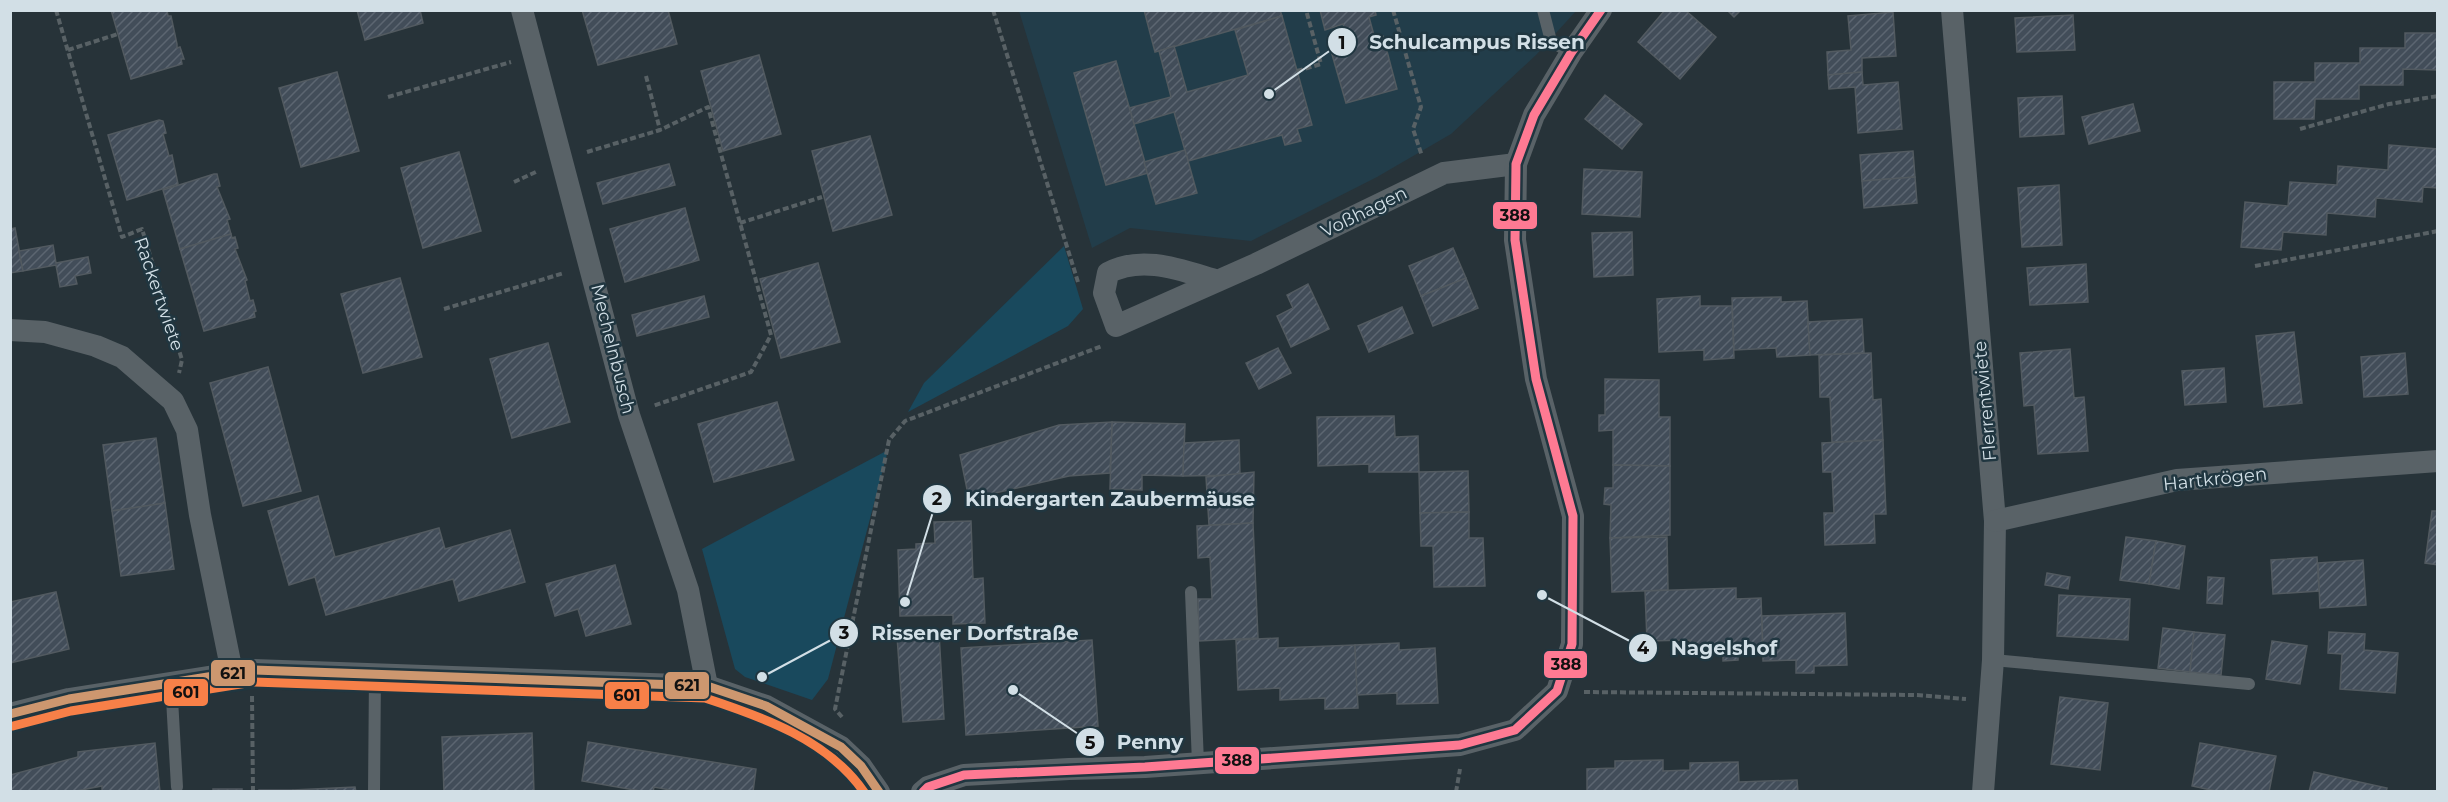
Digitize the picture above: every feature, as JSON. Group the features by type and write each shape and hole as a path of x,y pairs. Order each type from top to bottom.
{"street":[{"name":"Mechelnbusch","path":"522,10 629,415 688,590 707,686"},
{"path":"922,792 928,786 964,775 1198,764 1461,745 1515,730 1557,692 1572,644 1573,516 1536,379 1515,240 1515,164 1534,115 1571,53 1601,10"},
{"name":"Flerrentwiete","path":"1952,10 1995,521 1993,660 1983,792"},
{"name":"Voßhagen","path":"1106,331 1218,281 1444,174 1515,164"},
{"path":"1106,331 1104,293 1108,273 1119,267 1151,264 1218,281"},
{"path":"10,330 45,332 96,346 173,401 187,430 201,515 242,671"},
{"name":"Hartkrögen","path":"1995,521 2176,480 2438,461"},
{"path":"10,714 69,699 242,671 375,673 707,686 766,706 841,747 861,766 879,792"}],"lane":[{"path":"1543,10 1551,41 1571,53"},
{"path":"1191,592 1198,764"},
{"path":"1993,660 2249,684"},
{"path":"374,792 375,673"},
{"path":"171,681 177,787"}],"path":[{"path":"56,10 68,50 118,34"},
{"path":"993,10 1082,293"},
{"path":"1297,71 1321,64 1306,10"},
{"path":"1393,10 1421,108 1413,129 1429,181"},
{"name":"Rackertwiete","path":"68,50 122,237 142,229 182,360 173,401"},
{"path":"388,96 534,56"},
{"path":"646,76 660,130"},
{"path":"2300,129 2389,104 2438,96"},
{"path":"563,160 660,130 708,107 769,320 771,335 751,372 629,415"},
{"path":"741,223 822,197"},
{"path":"2255,266 2438,231"},
{"path":"444,309 591,266"},
{"path":"1101,347 1106,331"},
{"path":"1101,347 1106,331"},
{"path":"841,747 857,731 835,709 889,440 905,421 1101,347"},
{"path":"242,671 253,792"},
{"path":"1557,692 1917,695 1991,700"}],"shaded area":[{"path":"1019,11 1576,11 1536,55 1451,134 1377,177 1251,241 1130,228 1092,248"},
{"path":"1064,246 1083,309 1068,326 908,412 924,383"},
{"path":"888,450 828,679 812,700 745,677 735,669 702,549"}],"building":[{"path":"111,10 167,10 168,16 171,16 177,48 180,47 184,59 181,59 182,64 131,79"},
{"path":"357,10 420,10 423,23 365,40"},
{"path":"582,10 668,10 677,44 598,65"},
{"path":"1144,10 1280,10 1282,16 1155,52"},
{"path":"1320,10 1375,10 1376,15 1369,17 1375,39 1383,36 1397,89 1346,103 1331,51 1349,45 1343,24 1325,30"},
{"path":"1665,10 1685,10 1716,37 1680,79 1638,42"},
{"path":"1727,10 1741,10 1734,17"},
{"path":"1893,12 1896,56 1862,58 1862,72 1828,75 1827,52 1851,50 1848,16"},
{"path":"2073,15 2075,50 2017,52 2015,18"},
{"path":"1282,16 1312,125 1297,129 1301,141 1285,145 1282,135 1188,161 1174,112 1134,124 1129,108 1171,97 1159,51 1174,46 1187,92 1248,75 1235,30"},
{"path":"2405,33 2438,33 2438,70 2403,69 2403,85 2359,85 2359,99 2315,99 2314,119 2274,119 2274,82 2315,82 2315,63 2360,63 2360,48 2405,48"},
{"path":"759,55 781,134 723,151 701,71"},
{"path":"1116,61 1148,173 1106,185 1074,73"},
{"path":"337,72 359,151 301,167 279,88"},
{"path":"1862,72 1863,85 1898,82 1902,129 1858,133 1855,87 1829,89 1828,75"},
{"path":"1605,95 1642,124 1622,149 1585,119"},
{"path":"2062,96 2064,134 2020,137 2018,98"},
{"path":"2133,104 2140,131 2089,144 2082,117"},
{"path":"159,120 163,121 166,133 163,134 169,156 172,155 178,184 127,200 108,135"},
{"path":"870,136 892,215 833,231 812,151"},
{"path":"2389,145 2438,149 2438,188 2423,187 2422,202 2376,198 2375,217 2327,213 2326,235 2283,232 2281,250 2241,247 2245,202 2288,206 2290,182 2337,185 2338,166 2388,170"},
{"path":"1185,150 1197,193 1156,204 1144,162"},
{"path":"1913,151 1915,177 1862,181 1860,155"},
{"path":"459,152 481,231 423,248 401,168"},
{"path":"669,164 675,185 603,204 597,183"},
{"path":"1584,169 1642,172 1640,217 1582,214"},
{"path":"217,174 220,186 217,187 230,219 227,220 231,234 180,249 163,190"},
{"path":"1915,177 1917,203 1864,208 1862,181"},
{"path":"2059,185 2062,245 2022,247 2018,188"},
{"path":"685,208 699,260 625,282 610,229"},
{"path":"15,228 23,271 10,273 10,229"},
{"path":"1632,232 1633,275 1594,277 1592,233"},
{"path":"231,234 232,238 235,237 238,248 235,249 247,280 245,281 250,301 253,300 255,317 204,331 180,249"},
{"path":"53,245 56,263 88,257 91,273 75,276 77,284 60,287 56,265 23,271 19,251"},
{"path":"1453,248 1466,278 1421,296 1409,266"},
{"path":"818,263 840,342 781,358 760,279"},
{"path":"2086,264 2088,302 2030,305 2027,268"},
{"path":"400,278 422,357 363,373 341,294"},
{"path":"1466,278 1478,308 1433,326 1421,296"},
{"path":"1308,284 1329,329 1291,347 1277,316 1293,308 1287,295"},
{"path":"704,296 709,317 637,336 632,315"},
{"path":"1700,296 1700,306 1732,306 1734,358 1704,360 1704,350 1659,352 1657,299"},
{"path":"1781,297 1781,302 1807,301 1810,355 1777,357 1776,348 1734,350 1732,298"},
{"path":"1402,307 1413,333 1369,352 1358,326"},
{"path":"1862,319 1864,353 1810,355 1808,322"},
{"path":"2294,332 2302,403 2264,407 2256,336"},
{"path":"548,343 570,422 512,438 490,359"},
{"path":"1278,348 1291,373 1259,389 1246,363"},
{"path":"2070,349 2074,398 2084,397 2088,451 2038,454 2034,405 2024,406 2020,353"},
{"path":"1871,353 1873,400 1881,399 1883,440 1832,442 1830,397 1820,397 1819,355"},
{"path":"2405,353 2408,394 2364,397 2361,357"},
{"path":"268,367 301,491 243,506 210,383"},
{"path":"2224,368 2226,402 2185,405 2182,371"},
{"path":"1605,379 1659,380 1659,417 1670,417 1670,466 1613,465 1613,430 1599,431 1599,415 1605,415"},
{"path":"777,402 794,460 714,482 698,424"},
{"path":"1394,416 1395,437 1418,436 1419,472 1369,472 1369,464 1318,466 1317,417"},
{"path":"1112,422 1185,424 1183,476 1142,475 1142,490 1110,489"},
{"path":"1112,422 1110,473 1069,476 969,499 960,455 1059,425"},
{"path":"156,438 165,503 112,511 103,445"},
{"path":"1239,440 1240,475 1183,476 1184,443"},
{"path":"1883,440 1886,514 1874,514 1875,543 1825,545 1824,513 1834,513 1832,472 1823,472 1822,443"},
{"path":"1613,465 1670,466 1670,535 1610,538 1611,505 1604,504 1605,488 1613,488"},
{"path":"1468,471 1469,512 1420,513 1419,472"},
{"path":"1254,472 1253,523 1209,525 1206,477"},
{"path":"318,496 335,557 439,528 445,549 510,530 525,582 459,601 453,579 326,615 315,577 289,585 268,511"},
{"path":"165,503 174,569 121,576 112,511"},
{"path":"2432,511 2438,511 2438,565 2425,563"},
{"path":"1469,512 1469,538 1483,538 1485,586 1434,587 1433,546 1421,546 1420,513"},
{"path":"971,521 973,579 983,578 985,623 953,624 953,615 900,616 898,550 916,549 916,544 935,543 934,522"},
{"path":"1253,523 1258,638 1199,641 1198,599 1212,599 1210,557 1198,558 1197,526"},
{"path":"1667,537 1668,590 1612,592 1610,538"},
{"path":"2126,537 2156,541 2149,584 2120,580"},
{"path":"2156,541 2185,546 2179,589 2149,584"},
{"path":"2317,557 2319,591 2273,594 2271,560"},
{"path":"2363,560 2366,605 2320,608 2318,563"},
{"path":"615,565 631,624 586,636 578,609 555,616 546,584"},
{"path":"2047,573 2070,577 2068,589 2045,585"},
{"path":"2208,577 2224,578 2222,604 2207,603"},
{"path":"1736,588 1736,599 1761,598 1763,654 1738,655 1738,660 1723,661 1723,646 1690,647 1690,640 1647,641 1645,591"},
{"path":"56,592 69,649 10,663 10,602"},
{"path":"2059,595 2130,599 2128,640 2057,636"},
{"path":"1845,613 1847,665 1814,666 1814,673 1796,673 1796,660 1763,661 1762,616"},
{"path":"2163,628 2194,632 2190,672 2158,668"},
{"path":"2194,632 2225,635 2221,675 2190,672"},
{"path":"2329,632 2365,634 2364,650 2398,653 2395,693 2340,689 2342,654 2328,653"},
{"path":"939,633 944,719 903,722 897,636"},
{"path":"1278,638 1278,648 1355,645 1358,708 1325,709 1325,698 1280,700 1280,688 1238,690 1236,640"},
{"path":"1092,640 1098,726 966,735 961,648"},
{"path":"2272,641 2307,646 2300,684 2266,679"},
{"path":"1399,643 1399,650 1435,648 1438,703 1397,704 1397,693 1357,695 1355,645"},
{"path":"2060,697 2108,703 2100,770 2051,764"},
{"path":"532,733 534,792 444,792 442,737"},
{"path":"588,742 756,769 753,792 681,792 654,787 653,792 646,792 582,781"},
{"path":"155,743 160,792 102,792 102,786 71,792 10,792 10,775 78,757 78,752"},
{"path":"2200,743 2276,756 2269,792 2220,792 2192,786"},
{"path":"1663,760 1663,771 1690,770 1690,763 1738,762 1739,782 1797,780 1798,792 1587,792 1587,769 1615,768 1615,761"},
{"path":"2314,772 2387,788 2386,792 2309,792"},
{"path":"355,787 356,792 293,792 293,790"},
{"path":"213,789 242,789 242,792 213,792"},
{"path":"259,790 293,790 293,792 259,792"}],"transit line":[{"name":"388","path":"923,792 928,787 964,775 1145,767 1460,745 1515,730 1557,691 1572,644 1573,516 1536,379 1515,240 1516,164 1534,115 1571,53 1601,10"},
{"name":"621","path":"10,714 69,699 252,670 707,686 766,706 841,747 861,766 879,792"},
{"name":"601","path":"13,726 71,711 253,682 705,698 771,722 813,744 832,758 864,792"}],"place":[{"name":"Schulcampus Rissen","path":"1269,94"},
{"name":"Nagelshof","path":"1542,595"},
{"name":"Kindergarten Zaubermäuse","path":"905,602"},
{"name":"Rissener Dorfstraße","path":"762,677"},
{"name":"Penny","path":"1013,690"}]}
